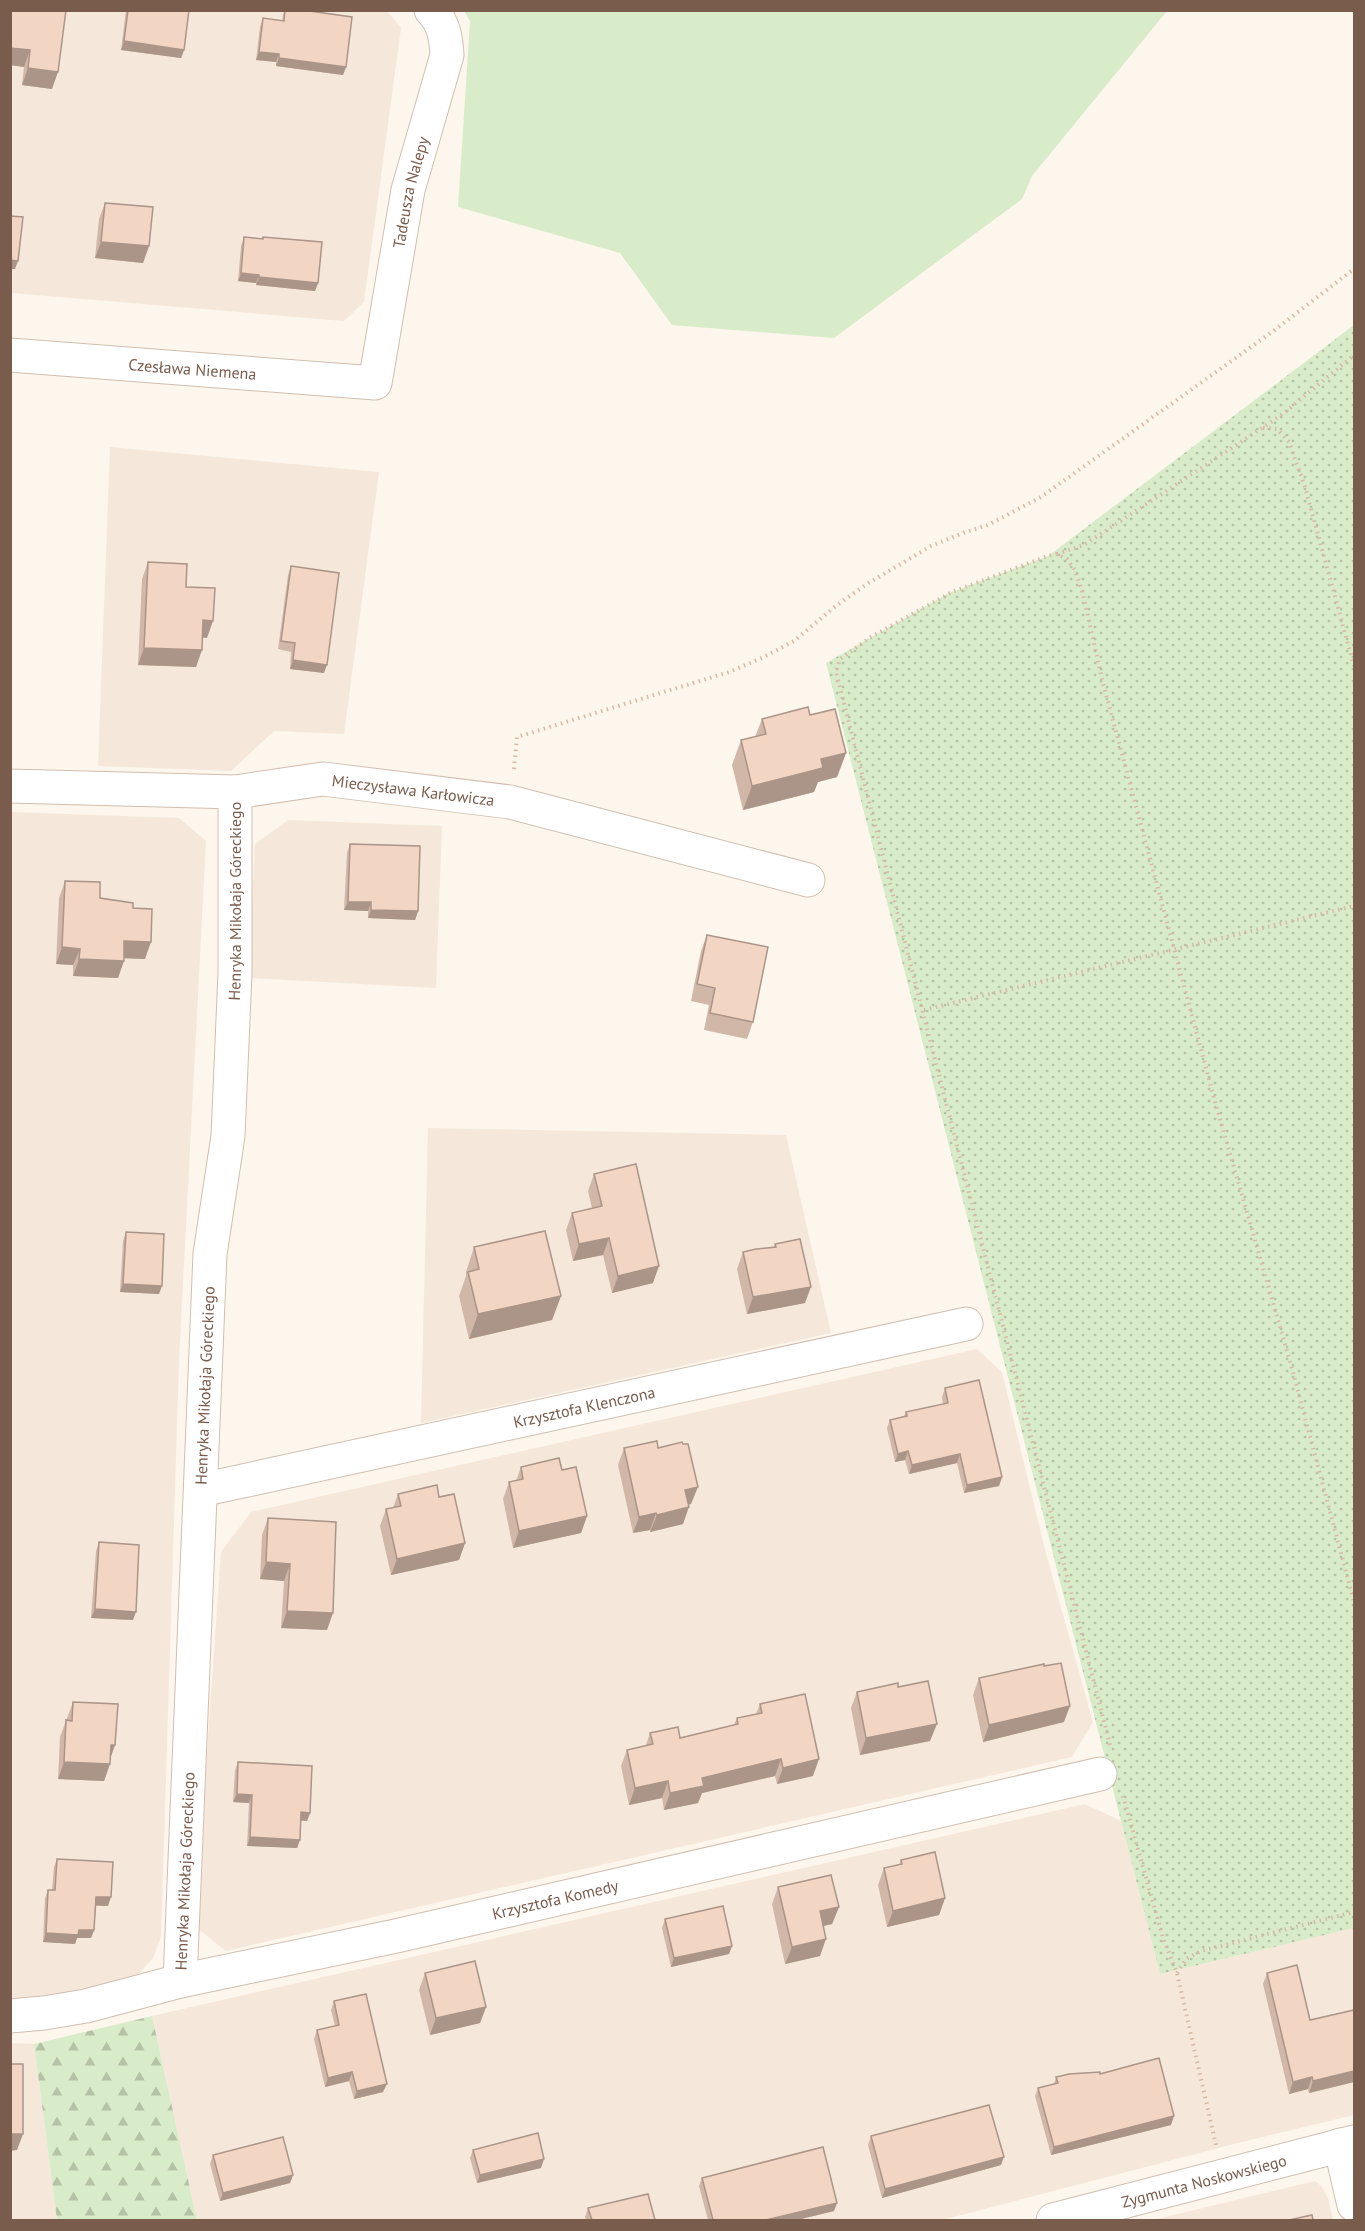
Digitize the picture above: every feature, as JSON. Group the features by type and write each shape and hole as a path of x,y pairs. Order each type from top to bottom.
{"street":[{"name":"Tadeusza Nalepy","path":"375,382 408,190 447,55 446,36 438,17 431,10"},
{"name":"Czesława Niemena","path":"10,355 375,382"},
{"name":"Mieczysława Karłowicza","path":"10,786 235,792 323,779 510,802 808,880"},
{"name":"Henryka Mikołaja Góreckiego","path":"180,1981 210,1254 229,1124 236,973 235,792"},
{"name":"Krzysztofa Klenczona","path":"201,1490 966,1324"},
{"name":"Krzysztofa Komedy","path":"10,2016 86,2006 180,1981 396,1936 1111,1773"},
{"path":"1347,2143 1354,2205"},
{"name":"Zygmunta Noskowskiego","path":"1053,2220 1347,2143"}],"path":[{"path":"510,802 517,737 729,672 794,642 837,605 867,584 931,546 988,525 1041,497 1272,332 1354,269"},
{"path":"1216,2146 1177,1973 1163,1938 1111,1773 924,1010 836,672 840,659 872,637 952,592 1084,545 1284,413 1354,356"},
{"path":"1262,428 1277,429 1289,442 1305,487 1354,666"},
{"path":"1057,554 1067,559 1075,570 1083,594 1102,680 1214,1098 1354,1602"},
{"path":"924,1010 1354,906"},
{"path":"1177,1973 1186,1959 1201,1951 1354,1912"}],"shaded area":[{"path":"10,11 387,11 401,28 364,302 344,321 11,293"},
{"path":"110,447 379,472 344,734 274,731 231,771 98,766"},
{"path":"11,812 179,818 206,841 179,1361 161,1937 153,1958 137,1976 116,1986 35,2001 11,2001"},
{"path":"288,820 442,826 436,988 248,978 255,844"},
{"path":"428,1128 786,1135 831,1333 421,1423"},
{"path":"977,1349 1002,1372 1045,1550 1093,1722 1072,1757 226,1951 198,1929 221,1552 251,1512"},
{"path":"1085,1804 1121,1821 1160,1974 1354,1928 1354,2115 942,2220 197,2220 152,2016"},
{"path":"11,2043 34,2044 57,2220 11,2220"},
{"path":"1315,2181 1322,2187 1328,2198 1333,2220 1153,2220"}],"green space":[{"path":"464,11 1167,11 1032,176 1022,199 834,338 672,325 620,253 458,207 470,21"},
{"path":"1354,325 1354,1928 1160,1974 826,663 949,593 1048,556"},
{"path":"152,2016 197,2220 57,2220 34,2044"}],"building":[{"path":"10,10 66,10 58,72 28,68 30,50 10,48"},
{"path":"128,10 189,10 184,50 124,41"},
{"path":"285,10 352,17 346,67 279,58 279,54 259,52 263,18 284,21"},
{"path":"105,203 153,207 149,246 101,242"},
{"path":"10,216 23,217 18,261 10,260"},
{"path":"244,237 322,242 318,283 241,273"},
{"path":"148,562 187,564 186,587 215,588 213,621 203,620 202,650 144,648"},
{"path":"291,566 339,573 327,665 293,660 295,643 281,641"},
{"path":"808,707 810,715 835,709 846,753 821,759 823,768 752,786 741,740 766,734 762,719"},
{"path":"350,844 420,846 418,911 371,910 371,902 348,902"},
{"path":"65,881 100,882 100,898 133,903 133,908 152,909 151,942 124,941 124,961 79,959 80,949 62,947"},
{"path":"707,935 768,947 753,1022 710,1013 715,988 697,984"},
{"path":"636,1164 659,1266 618,1276 609,1238 579,1244 572,1213 602,1206 594,1174"},
{"path":"545,1231 561,1296 478,1314 468,1272 479,1269 474,1247"},
{"path":"126,1232 164,1234 162,1286 123,1284"},
{"path":"800,1239 811,1287 753,1297 743,1252 776,1247 775,1244"},
{"path":"979,1380 1002,1477 967,1485 960,1454 912,1465 908,1451 898,1454 890,1420 907,1416 906,1412 948,1403 945,1388"},
{"path":"657,1441 658,1448 682,1442 688,1444 698,1487 685,1490 689,1507 639,1517 624,1448"},
{"path":"559,1458 562,1470 576,1467 587,1516 519,1531 509,1482 523,1479 521,1467"},
{"path":"437,1485 439,1497 454,1494 465,1543 397,1559 386,1509 401,1506 398,1494"},
{"path":"268,1518 336,1522 333,1613 287,1611 290,1564 266,1562"},
{"path":"99,1542 139,1545 136,1612 95,1609"},
{"path":"1061,1663 1070,1706 989,1725 979,1678 1044,1664 1044,1666"},
{"path":"928,1681 937,1724 866,1738 857,1692 898,1683 898,1687"},
{"path":"805,1694 819,1759 783,1768 781,1759 702,1778 704,1786 670,1793 668,1781 635,1788 627,1750 653,1744 650,1733 678,1727 680,1738 738,1724 737,1718 762,1713 760,1704"},
{"path":"73,1702 118,1704 115,1745 111,1745 110,1764 64,1762 66,1720 72,1721"},
{"path":"238,1762 312,1766 310,1813 301,1812 300,1840 250,1837 252,1795 237,1794"},
{"path":"935,1852 945,1898 893,1911 884,1868 902,1864 901,1860"},
{"path":"57,1859 113,1862 111,1897 96,1897 94,1930 79,1930 78,1935 46,1933 48,1890 55,1890"},
{"path":"831,1875 839,1907 820,1911 826,1939 792,1947 778,1887"},
{"path":"723,1906 732,1946 674,1958 665,1919"},
{"path":"475,1961 486,2007 436,2018 425,1973"},
{"path":"1297,1965 1310,2020 1354,2010 1354,2071 1313,2081 1312,2077 1293,2082 1267,1973"},
{"path":"366,1994 387,2084 357,2091 352,2072 328,2078 317,2030 339,2025 334,2001"},
{"path":"1159,2058 1174,2116 1054,2147 1038,2088 1058,2083 1056,2077 1069,2074 1100,2072 1100,2074"},
{"path":"10,2064 23,2064 23,2134 10,2134"},
{"path":"989,2105 1004,2157 885,2189 871,2136"},
{"path":"538,2133 544,2159 480,2175 473,2150"},
{"path":"283,2137 293,2175 223,2193 213,2155"},
{"path":"823,2147 837,2203 766,2220 713,2220 702,2178"},
{"path":"648,2194 655,2220 592,2220 588,2208"},
{"path":"1312,2215 1313,2220 1289,2220"}]}
